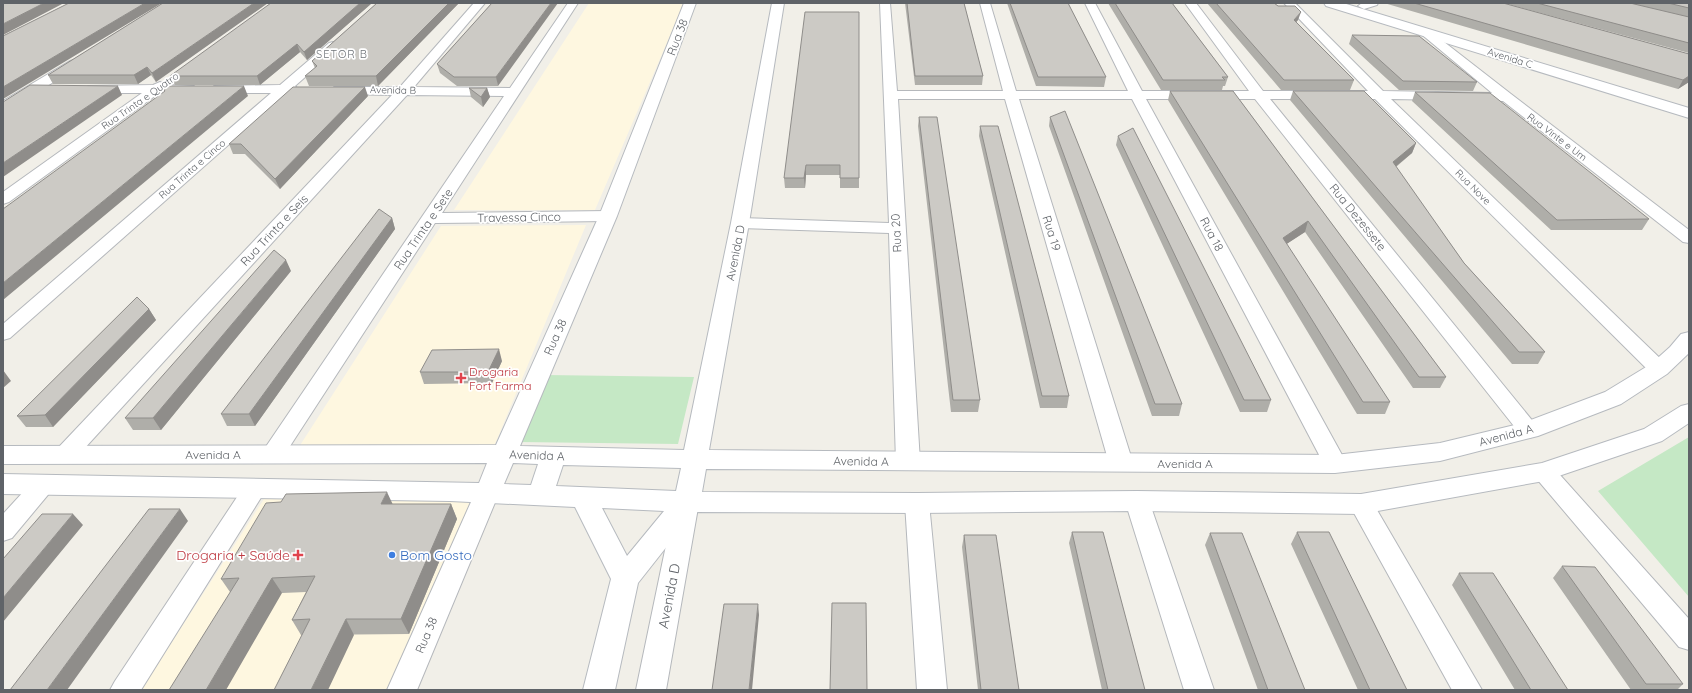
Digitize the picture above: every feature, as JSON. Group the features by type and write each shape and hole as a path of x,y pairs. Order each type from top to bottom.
{"street":[{"name":"Rua Trinta e Seis","path":"65,455 404,90 480,3"},
{"name":"Rua Trinta e Sete","path":"273,454 573,3"},
{"name":"Rua 38","path":"402,690 608,216 690,3"},
{"name":"Avenida D","path":"651,690 740,223 778,3"},
{"name":"Rua 20","path":"885,3 891,95 908,462"},
{"name":"Rua 19","path":"985,3 1011,96 1121,463"},
{"name":"Rua 18","path":"1090,3 1335,464"},
{"name":"Rua Dezessete","path":"1190,3 1260,96 1529,430"},
{"name":"Rua Nove","path":"1289,3 1380,95 1659,369"},
{"name":"Avenida C","path":"1330,3 1689,113"},
{"name":"Avenida C","path":"1364,4 1689,102"},
{"name":"Rua Vinte e Um","path":"1426,33 1506,98 1689,238"},
{"name":"Rua Trinta e Cinco","path":"3,334 341,38"},
{"path":"3,107 86,56"},
{"name":"Rua Trinta e Quatro","path":"3,199 176,75"},
{"path":"33,89 56,89"},
{"path":"79,89 300,89"},
{"name":"Avenida B","path":"324,90 514,92"},
{"path":"891,95 1380,95 1506,98"},
{"name":"Travessa Cinco","path":"430,218 608,216"},
{"path":"740,223 896,228"},
{"name":"Avenida A","path":"3,455 504,454 648,459 1335,464 1440,452 1529,430 1613,398 1659,369 1678,352 1689,339"},
{"path":"3,484 487,493 687,502 917,504 1137,501 1361,504 1544,472 1653,435 1689,412"},
{"path":"540,495 554,455"},
{"path":"1544,472 1689,638"},
{"path":"3,531 44,484"},
{"path":"125,690 255,488"},
{"path":"584,497 625,579"},
{"path":"1137,501 1199,690"},
{"name":"Avenida D","path":"599,690 625,579 687,502"},
{"path":"917,504 932,690"},
{"path":"1361,504 1466,690"}],"shaded area":[{"path":"589,3 684,3 595,210 454,210"},
{"path":"586,225 493,449 297,450 441,226"},
{"path":"472,498 392,690 141,690 264,499"}],"green space":[{"path":"546,375 694,377 678,444 518,442"},
{"path":"1689,437 1689,597 1598,491"}],"building":[{"path":"3,3 44,3 3,24"},
{"path":"69,3 145,3 3,87 3,36"},
{"path":"163,3 254,3 152,73 147,67 134,75 48,75"},
{"path":"271,3 360,3 304,52 297,44 257,76 170,76"},
{"path":"377,3 449,3 376,76 305,76 317,66 312,61"},
{"path":"492,3 551,3 496,77 454,77 437,64"},
{"path":"907,3 964,3 983,76 915,76"},
{"path":"1010,3 1068,3 1106,77 1038,77"},
{"path":"1115,3 1172,3 1228,77 1222,77 1225,80 1163,80"},
{"path":"1216,3 1274,3 1278,6 1295,6 1301,12 1294,20 1354,80 1284,80"},
{"path":"1414,3 1503,3 1689,54 1689,76 1683,80"},
{"path":"1537,3 1630,3 1689,17 1689,43"},
{"path":"1668,3 1689,3 1689,8"},
{"path":"805,12 859,12 859,178 840,178 840,165 806,165 804,178 784,178"},
{"path":"1352,35 1419,36 1477,82 1403,81"},
{"path":"30,85 118,86 3,163 3,102"},
{"path":"161,86 244,86 3,283 3,209 165,91"},
{"path":"293,87 365,87 275,179 241,144 229,144"},
{"path":"469,88 487,88 481,97"},
{"path":"1170,91 1233,91 1446,377 1419,377 1308,221 1283,238 1390,402 1363,402"},
{"path":"1293,91 1364,91 1416,143 1393,162 1464,263 1545,352 1519,352"},
{"path":"1415,92 1490,93 1649,219 1557,220"},
{"path":"1065,111 1182,404 1155,404 1050,117"},
{"path":"919,117 937,117 980,400 953,400"},
{"path":"980,126 998,126 1069,396 1042,396"},
{"path":"1133,128 1271,400 1244,400 1118,136"},
{"path":"379,209 392,218 249,414 221,414"},
{"path":"274,250 286,260 153,418 125,418"},
{"path":"137,297 149,309 45,415 17,416"},
{"path":"499,349 488,372 420,372 432,350"},
{"path":"387,492 381,504 451,504 401,619 346,619 311,690 274,690 310,619 292,620 315,576 272,578 206,690 169,690 239,578 221,579 266,503 281,502 286,494"},
{"path":"149,509 180,509 47,690 10,690"},
{"path":"42,514 73,514 3,598 3,559"},
{"path":"1072,532 1103,532 1145,690 1108,690"},
{"path":"1297,532 1329,532 1407,690 1370,690"},
{"path":"1210,533 1242,533 1305,690 1268,690"},
{"path":"964,535 996,535 1019,690 981,690"},
{"path":"1562,566 1595,567 1683,684 1646,684"},
{"path":"1459,573 1493,573 1568,690 1531,690"},
{"path":"832,603 866,603 867,690 830,690"},
{"path":"724,604 758,604 749,690 712,690"}],"place":[{"name":"Drogaria Fort Farma","path":"461,378"},
{"name":"Drogaria + Saúde","path":"298,555"},
{"name":"Bom Gosto","path":"392,555"}],"district":[{"name":"SETOR B","path":"342,54"}]}
